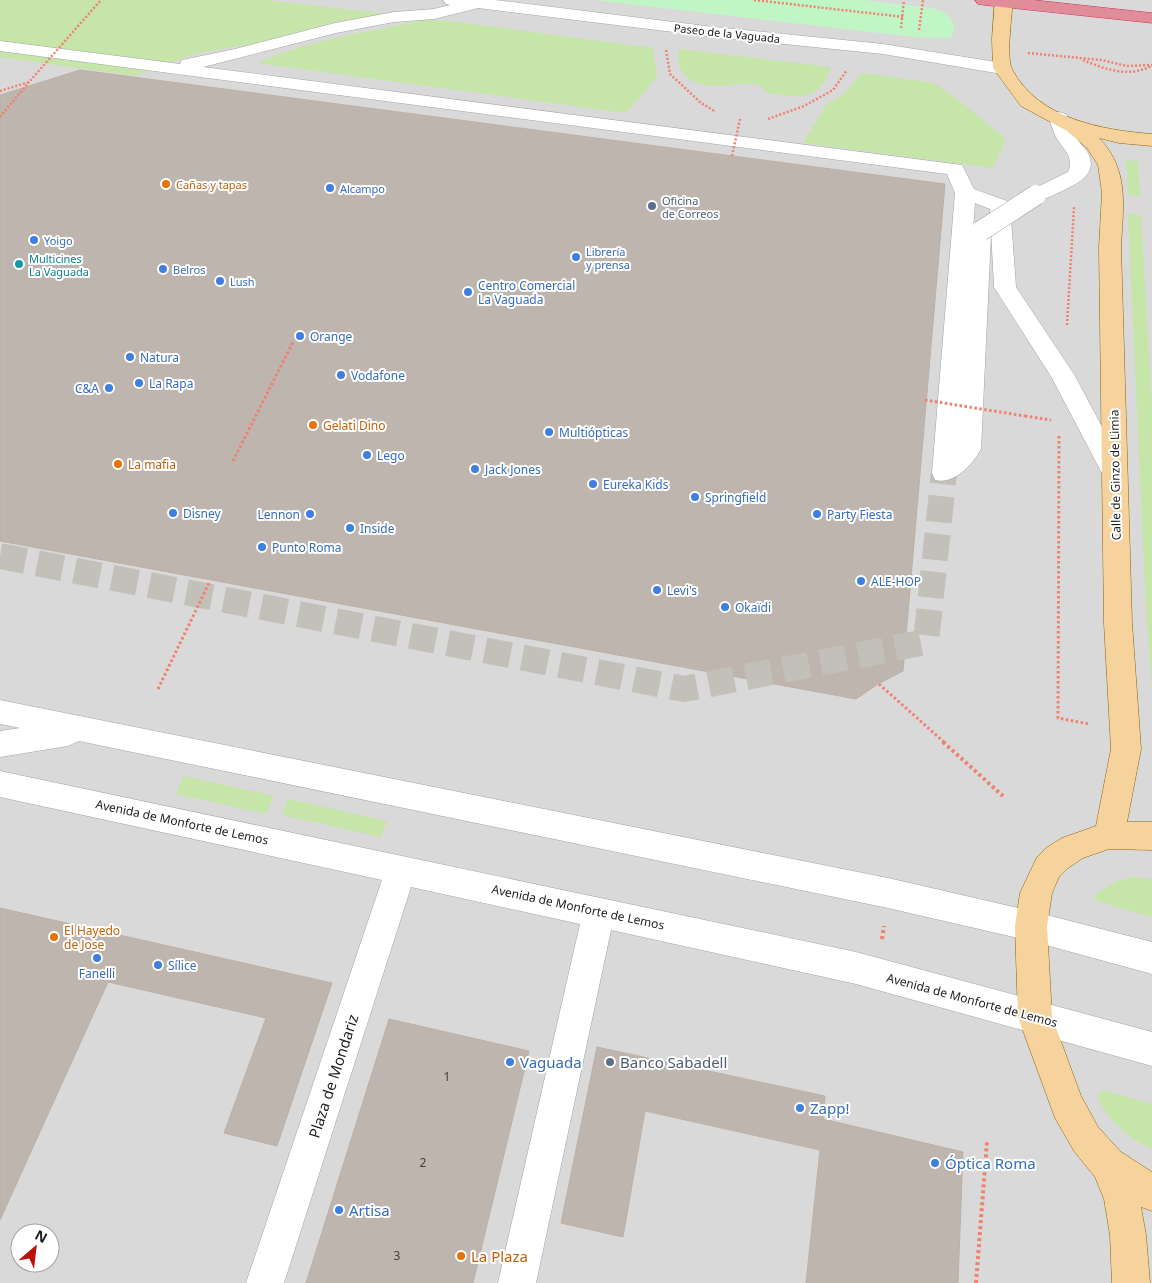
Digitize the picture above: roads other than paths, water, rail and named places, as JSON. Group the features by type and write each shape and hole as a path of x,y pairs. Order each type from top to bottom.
{"highway":[{"path":"984,0 1152,18"}],"main road":[{"path":"1004,1 1001,39 1002,68 1028,102 1066,123 1119,137 1152,140"},
{"name":"Calle de Ginzo de Limia","path":"1066,123 1102,154 1109,166 1111,194 1110,247 1118,623 1126,749 1109,835"},
{"path":"1152,836 1109,835 1073,848 1048,866 1036,893 1031,926 1035,1017 1067,1106 1086,1139 1108,1165 1152,1193"},
{"path":"1108,1165 1122,1199 1128,1235 1132,1283"}],"street":[{"name":"Paseo de la Vaguada","path":"452,0 714,32 883,49 1002,68"},
{"path":"168,69 237,54 335,28 394,18 434,14 476,3"},
{"path":"0,46 955,169 965,193 944,473 969,449 980,231 1036,195 1076,176 1080,166 1079,155 1065,136 1066,123"},
{"path":"965,193 1000,205 1005,287 1063,376 1115,474"},
{"path":"0,712 767,870 888,893 1031,926 1152,958"},
{"path":"0,744 90,731"},
{"name":"Avenida de Monforte de Lemos","path":"0,784 856,968 1152,1049"},
{"name":"Plaza de Mondariz","path":"265,1283 401,869"},
{"path":"516,1283 599,912"}],"tunnel":[{"path":"0,556 684,689 926,642 944,473"}],"place":[{"name":"Cañas y tapas","path":"166,184"},
{"name":"Alcampo","path":"330,188"},
{"name":"Oficina de Correos","path":"652,206"},
{"name":"Yoigo","path":"34,240"},
{"name":"Librería y prensa","path":"576,257"},
{"name":"Multicines La Vaguada","path":"19,264"},
{"name":"Belros","path":"163,269"},
{"name":"Lush","path":"220,281"},
{"name":"Centro Comercial La Vaguada","path":"468,292"},
{"name":"Orange","path":"300,336"},
{"name":"Natura","path":"130,357"},
{"name":"Vodafone","path":"341,375"},
{"name":"La Rapa","path":"139,383"},
{"name":"C&A","path":"109,388"},
{"name":"Gelati Dino","path":"313,425"},
{"name":"Multiópticas","path":"549,432"},
{"name":"Lego","path":"367,455"},
{"name":"La mafia","path":"118,464"},
{"name":"Jack Jones","path":"475,469"},
{"name":"Eureka Kids","path":"593,484"},
{"name":"Springfield","path":"695,497"},
{"name":"Disney","path":"173,513"},
{"name":"Lennon","path":"310,514"},
{"name":"Party Fiesta","path":"817,514"},
{"name":"Inside","path":"350,528"},
{"name":"Punto Roma","path":"262,547"},
{"name":"ALE-HOP","path":"861,581"},
{"name":"Levi's","path":"657,590"},
{"name":"Okaïdi","path":"725,607"},
{"name":"El Hayedo de Jose","path":"54,937"},
{"name":"Fanelli","path":"97,958"},
{"name":"Sílice","path":"158,965"},
{"name":"Vaguada","path":"510,1062"},
{"name":"Banco Sabadell","path":"610,1062"},
{"name":"Zapp!","path":"800,1108"},
{"name":"Óptica Roma","path":"935,1163"},
{"name":"Artisa","path":"339,1210"},
{"name":"La Plaza","path":"461,1256"}]}
